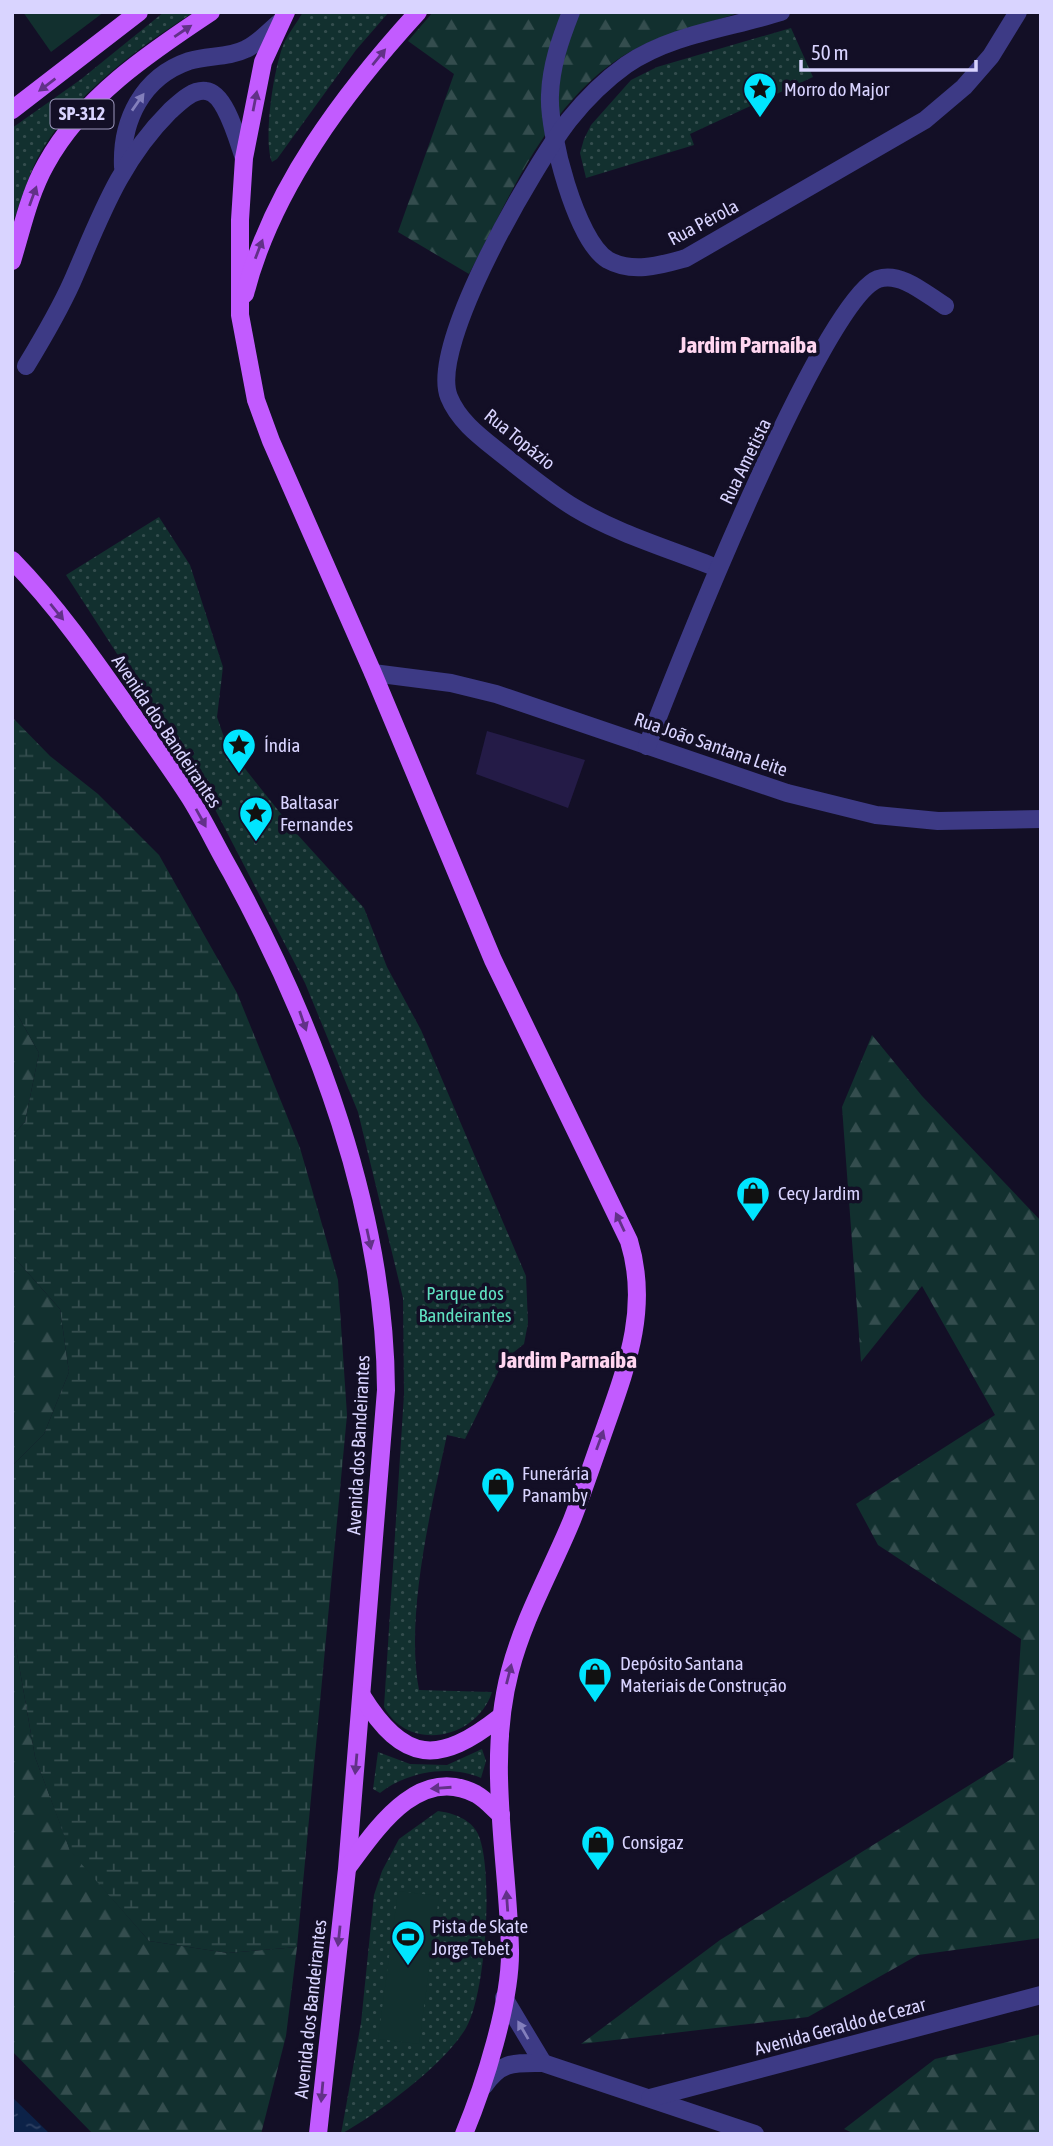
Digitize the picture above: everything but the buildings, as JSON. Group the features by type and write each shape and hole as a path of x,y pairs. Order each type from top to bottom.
{"main road":[{"name":"SP-312","path":"12,110 139,12"},
{"name":"SP-312","path":"12,261 45,165 84,112 118,80 211,12"},
{"path":"240,315 258,251 289,188 359,81 418,12"},
{"path":"283,17 263,62 244,158 239,242 240,315 256,400 271,441 373,673 493,960 629,1241 637,1267 639,1296 635,1334 624,1375 572,1520 530,1608 510,1670 500,1717 501,1815 510,1951 504,1997 484,2086 464,2134"},
{"name":"Avenida dos Bandeirantes","path":"12,560 81,641 191,799 298,1006 360,1192 377,1272 386,1351 386,1390 347,1869 318,2134"},
{"path":"362,1696 381,1727 397,1740 429,1750 445,1749 464,1742 500,1717"},
{"path":"347,1869 387,1818 421,1791 440,1786 460,1788 477,1795 501,1815"}],"street":[{"name":"Rua Pérola","path":"571,12 552,72 550,98 555,139 581,226 591,245 607,260 628,267 654,267 686,258 925,120 982,67 1018,12"},
{"path":"555,139 609,79 649,51 781,12"},
{"path":"123,167 125,126 132,110 150,86 188,62 222,57 248,48 283,17"},
{"path":"26,366 67,292 94,226 123,167 177,104 187,96 206,91 214,94 227,113 244,158"},
{"name":"Rua Topázio","path":"555,139 523,191 460,319 446,376 448,395 458,414 477,434 576,509 717,568"},
{"name":"Rua Ametista","path":"647,746 717,568 804,386 850,304 865,287 879,279 891,278 903,281 945,306"},
{"name":"Rua João Santana Leite","path":"373,673 451,683 496,694 787,793 876,815 938,821 1041,819"},
{"name":"Avenida Geraldo de Cezar","path":"650,2098 1041,1995"},
{"path":"504,1997 543,2063"},
{"path":"484,2086 495,2070 505,2065 543,2063 755,2134"}],"green space":[{"path":"23,12 104,12 51,52"},
{"path":"164,12 194,12 128,58 67,115 37,159 12,225 12,128 80,80"},
{"path":"303,12 389,12 356,50 277,159 272,162 269,119 277,66 285,41"},
{"path":"433,12 741,12 645,44 613,63 585,86 539,144 469,274 398,232 454,74 408,41"},
{"path":"791,28 813,77 690,134 694,145 586,178 580,153 584,139 591,125 631,80 657,67"},
{"name":"Parque dos Bandeirantes","path":"159,517 190,565 223,667 217,717 227,746 297,834 364,908 387,967 421,1030 526,1276 528,1323 524,1344 504,1360 465,1439 447,1435 427,1529 415,1629 419,1690 492,1692 484,1708 472,1721 458,1730 442,1734 425,1735 409,1731 395,1721 384,1707 404,1394 403,1298 358,1112 305,983 204,788 66,575"},
{"path":"12,717 50,756 98,794 159,855 237,993 300,1148 338,1280 347,1415 297,1947 228,1953 149,1941 70,1851 35,1757 12,1625 12,1466 44,1434 69,1372 60,1309 12,1255 12,1136 25,1122 39,1053 12,1005"},
{"path":"12,1005 39,1053 25,1122 12,1136"},
{"path":"872,1035 922,1096 1041,1221 1041,1938 918,1955 808,2017 581,2044 720,1940 1013,1758 1021,1639 878,1545 856,1504 995,1415 922,1286 861,1362 842,1107"},
{"path":"12,1255 60,1309 69,1372 44,1434 12,1466"},
{"path":"12,1625 35,1757 70,1850 149,1941 228,1953 297,1947 286,2036 261,2134 93,2134 12,2051"},
{"path":"482,1749 486,1761 481,1778 456,1771 429,1772 402,1780 380,1793 373,1789 378,1752 410,1764 447,1765"},
{"path":"438,1811 455,1815 471,1824 478,1834 483,1851 486,1874 486,1931 479,1988 473,2011 456,2042 427,2072 373,2114 341,2134 361,2023 374,1895 382,1871 399,1839"},
{"name":"Pista de Skate Jorge Tebet","path":"398,1891 439,1896 419,2044 378,2039"},
{"path":"1041,2034 1041,2134 855,2134 844,2129 935,2059"}],"water":[{"path":"12,2097 50,2134 12,2134"}],"place":[{"name":"Morro do Major","path":"760,119"},
{"name":"Índia","path":"239,775"},
{"name":"Baltasar Fernandes","path":"256,843"},
{"name":"Cecy Jardim","path":"753,1223"},
{"name":"Funerária Panamby","path":"498,1514"},
{"name":"Depósito Santana Materiais de Construção","path":"595,1704"},
{"name":"Consigaz","path":"598,1872"},
{"name":"Pista de Skate Jorge Tebet","path":"408,1967"}],"district":[{"name":"Jardim Parnaíba","path":"748,345"},
{"name":"Jardim Parnaíba","path":"568,1360"}]}
